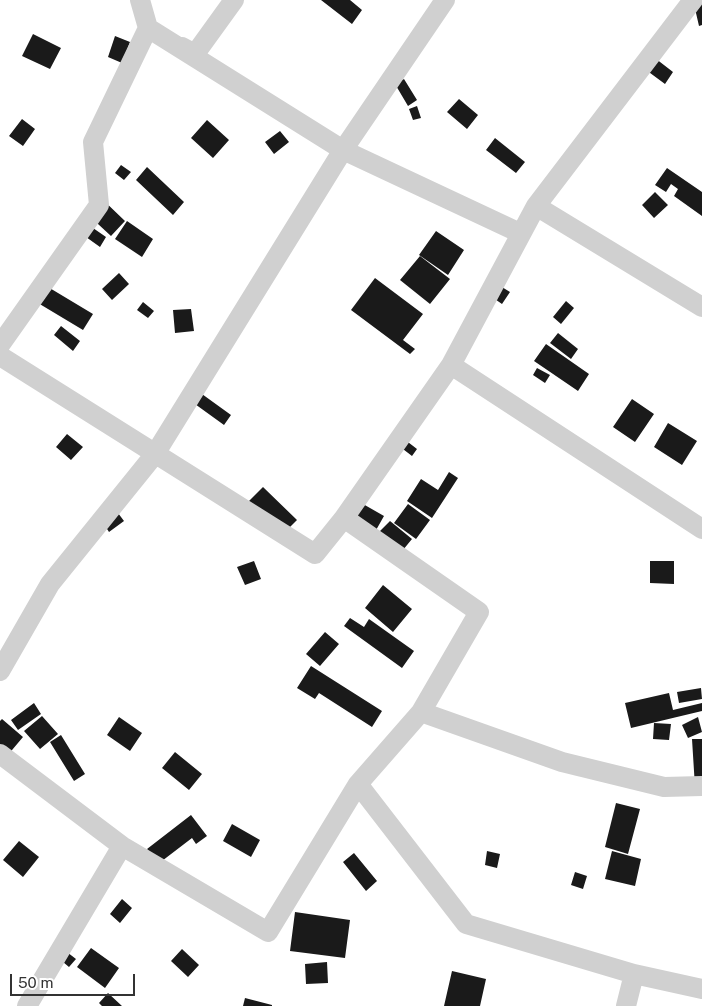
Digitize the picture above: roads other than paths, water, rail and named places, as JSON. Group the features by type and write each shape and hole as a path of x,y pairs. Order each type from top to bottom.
{"street":[{"path":"0,345 99,205 93,142 148,28 140,0"},
{"path":"148,28 195,54 234,0"},
{"path":"0,671 50,584 155,454 343,150 446,0"},
{"path":"0,356 315,554 344,518 451,365 536,206 693,0"},
{"path":"148,28 343,150 520,234"},
{"path":"536,206 702,307"},
{"path":"451,365 702,529"},
{"path":"0,754 122,846 268,932 358,784 421,712 479,612 344,518"},
{"path":"421,712 562,762 664,787 702,786"},
{"path":"358,784 466,924 634,974 702,990"},
{"path":"27,1006 122,846"},
{"path":"626,1006 634,974"}]}
